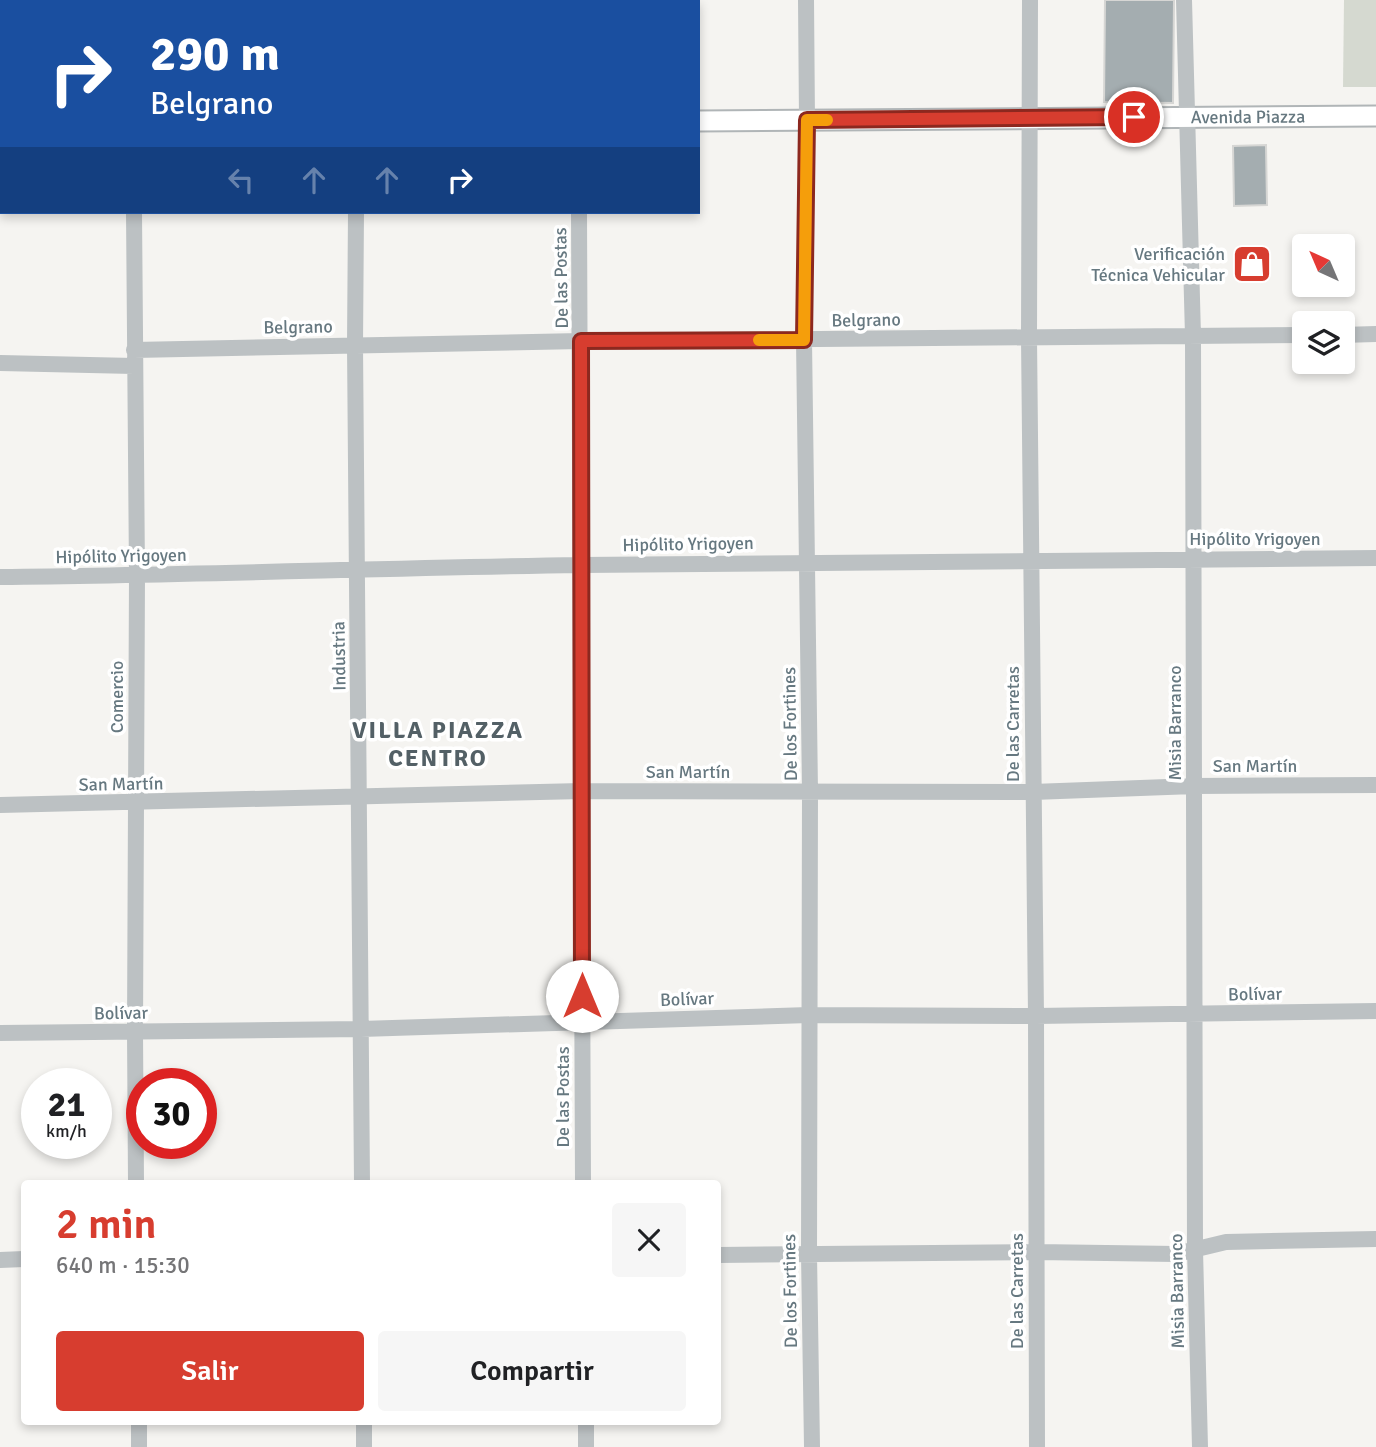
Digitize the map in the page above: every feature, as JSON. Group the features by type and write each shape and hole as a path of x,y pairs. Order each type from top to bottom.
{"main road":[{"name":"Avenida Piazza","path":"700,121 1376,116"}],"street":[{"name":"De los Fortines","path":"806,0 804,340 810,792 808,1015 812,1447"},
{"name":"De las Carretas","path":"1030,0 1029,338 1036,1016 1037,1447"},
{"name":"Misia Barranco","path":"1184,0 1193,337 1195,1250 1200,1447"},
{"name":"Comercio","path":"134,214 137,575 136,1180"},
{"name":"Industria","path":"356,214 362,1180"},
{"name":"De las Postas","path":"579,214 583,1180"},
{"path":"1355,335 1376,334"},
{"name":"Belgrano","path":"0,363 355,345 1292,335"},
{"name":"Hipólito Yrigoyen","path":"0,577 581,565 1376,558"},
{"name":"San Martín","path":"0,805 582,791 1033,792 1194,786 1376,785"},
{"name":"Bolívar","path":"0,1033 362,1029 808,1015 1036,1016 1376,1012"},
{"path":"721,1255 1036,1252 1176,1254 1226,1242 1376,1239"},
{"path":"0,1260 21,1259"},
{"path":"139,1425 139,1447"},
{"path":"364,1425 364,1447"},
{"path":"586,1425 586,1447"}],"shaded area":[{"path":"1344,0 1376,0 1376,87 1343,87"}],"building":[{"path":"1105,0 1174,0 1173,103 1104,102"},
{"path":"1266,145 1267,205 1234,206 1233,146"}],"slow traffic":[{"path":"759,340 804,340 807,120 827,120"}],"place":[{"name":"Verificación Técnica Vehicular","path":"1252,264"}],"district":[{"name":"VILLA PIAZZA CENTRO","path":"438,744"}],"route":[{"path":"582,996 581,341 804,340 807,120 1134,117"}]}
